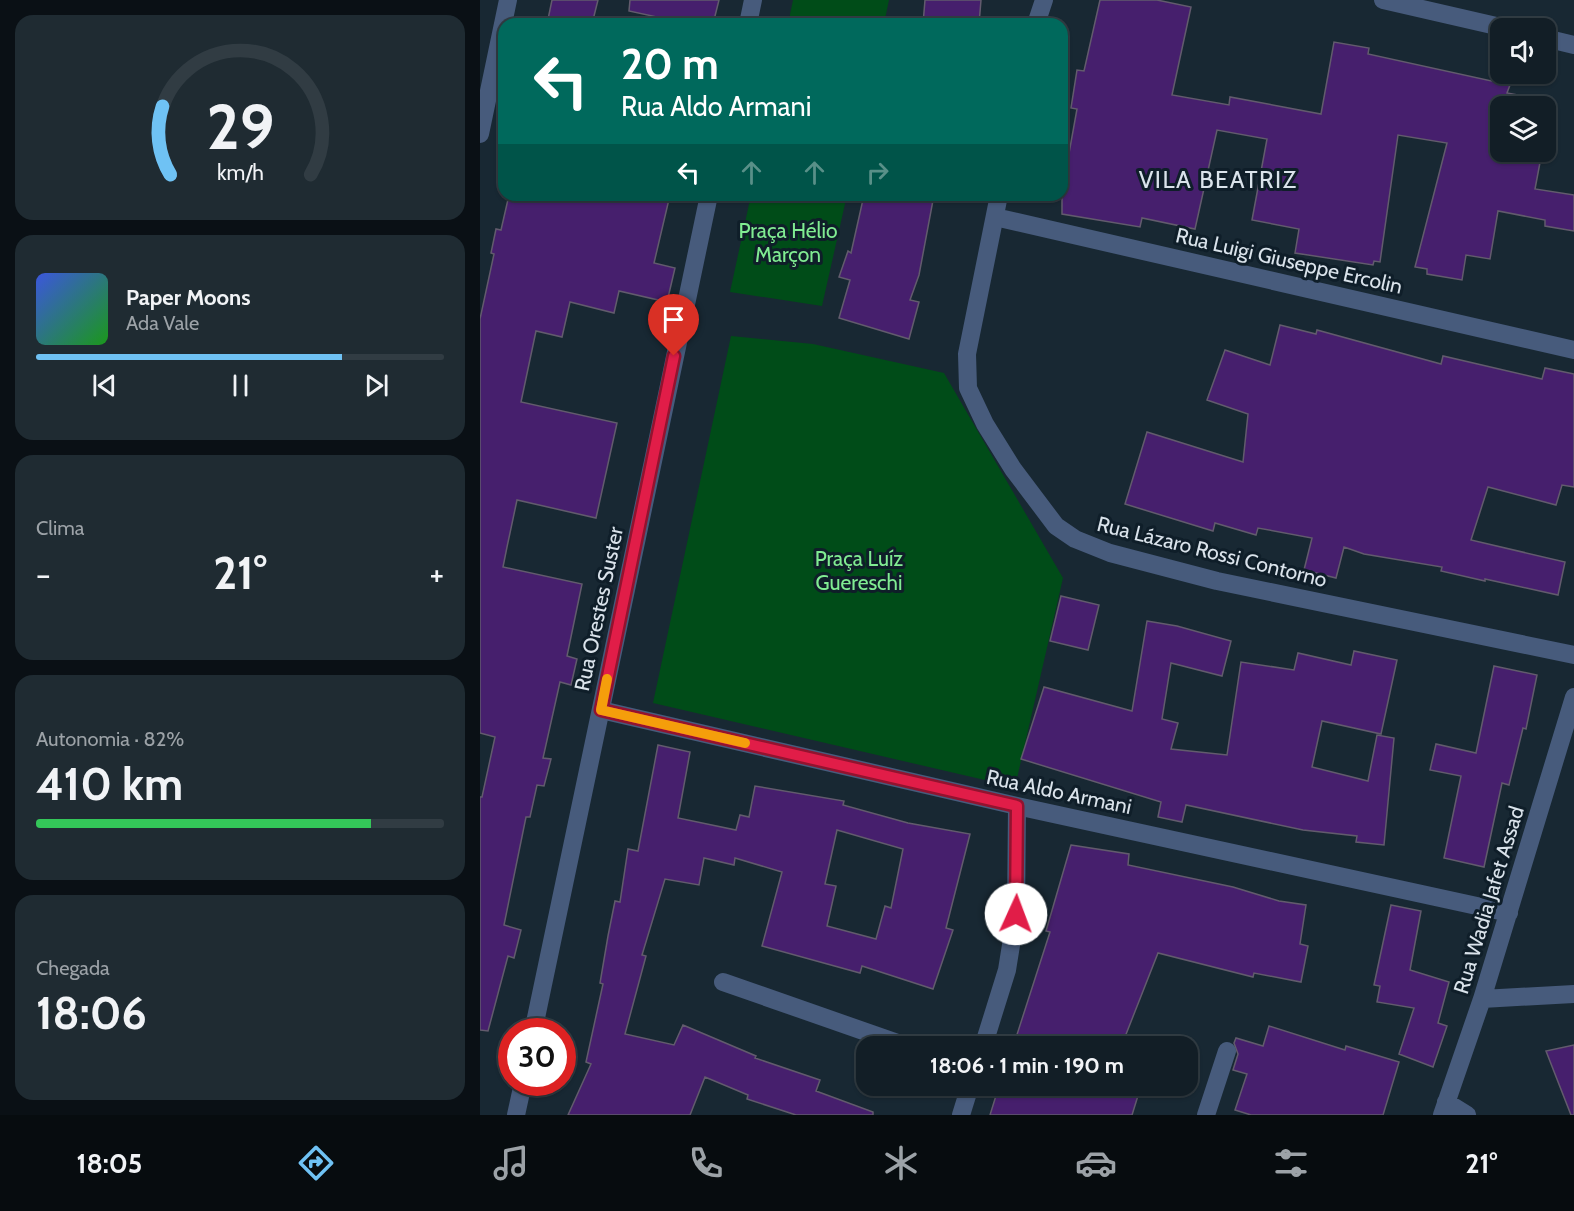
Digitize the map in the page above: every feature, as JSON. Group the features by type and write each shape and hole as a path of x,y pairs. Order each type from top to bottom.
{"street":[{"path":"504,18 508,0"},
{"path":"749,18 753,0"},
{"path":"1038,18 1044,0"},
{"path":"1383,0 1490,25"},
{"path":"1556,41 1574,45"},
{"path":"480,134 498,48"},
{"name":"Rua Orestes Suster","path":"536,1018 708,201"},
{"name":"Rua Lázaro Rossi Contorno","path":"998,201 967,354 968,388 985,424 1013,469 1056,526 1075,539 1101,550 1185,573 1574,655"},
{"name":"Rua Luigi Giuseppe Ercolin","path":"994,217 1574,350"},
{"name":"Rua Wadia Jafet Assad","path":"1444,1109 1482,999 1574,697"},
{"name":"Rua Aldo Armani","path":"601,710 1017,806 1509,913"},
{"path":"987,1036 1008,969 1016,914 1017,806"},
{"path":"723,982 878,1036"},
{"path":"1482,999 1574,994"},
{"path":"1206,1115 1227,1051"},
{"path":"516,1115 520,1096"},
{"path":"961,1115 967,1096"},
{"path":"1444,1109 1467,1115"}],"green space":[{"path":"793,0 889,0 885,18 789,18"},
{"name":"Praça Hélio Marçon","path":"750,201 846,201 822,306 730,292"},
{"name":"Praça Luíz Guereschi","path":"731,336 813,344 944,373 1063,578 1015,787 653,703"}],"building":[{"path":"552,0 598,0 594,18 548,18"},
{"path":"630,0 719,0 714,18 661,18 629,11"},
{"path":"925,0 981,0 980,18 924,18"},
{"path":"1100,0 1157,0 1191,7 1172,95 1229,105 1230,97 1321,114 1334,42 1369,48 1368,54 1490,81 1490,84 1510,85 1507,93 1524,96 1490,96 1490,162 1540,162 1535,189 1574,195 1574,231 1545,226 1545,220 1498,211 1490,259 1466,255 1462,280 1427,274 1427,269 1415,267 1447,143 1398,135 1380,262 1374,261 1373,265 1295,253 1299,229 1252,220 1267,139 1217,130 1195,229 1142,218 1140,227 1062,214 1062,201 1068,201 1068,159 1077,109 1071,108 1077,70 1084,71"},
{"path":"508,201 669,201 654,263 675,268 667,302 619,291 614,313 570,302 562,337 536,331 521,402 617,423 596,518 517,500 507,547 503,567 582,584 567,656 577,659 571,685 560,682 543,758 551,759 544,786 537,785 530,817 526,817 504,925 521,930 514,958 508,956 488,1031 480,1030 480,797 482,797 495,737 480,733 480,319 494,254 491,253 496,229 501,230"},
{"path":"863,201 933,201 919,275 910,300 919,302 909,339 839,318 850,280 839,277 848,251 851,253"},
{"path":"1280,325 1316,334 1317,330 1441,364 1443,356 1542,379 1545,368 1574,374 1574,487 1562,485 1556,505 1488,487 1471,540 1565,562 1558,595 1441,571 1442,567 1364,554 1344,547 1336,578 1304,570 1312,538 1258,528 1256,535 1215,523 1213,531 1125,504 1147,432 1243,462 1248,414 1207,400 1225,350 1270,365"},
{"path":"1061,596 1099,605 1088,650 1050,641"},
{"path":"1147,621 1177,626 1231,641 1222,676 1171,663 1162,719 1178,723 1171,749 1227,755 1241,662 1294,670 1298,653 1351,665 1354,651 1397,660 1381,734 1322,721 1312,767 1368,781 1377,735 1394,738 1384,845 1356,842 1357,836 1303,830 1186,805 1182,822 1158,817 1161,802 1021,759 1044,687 1132,711"},
{"path":"1494,666 1537,675 1526,729 1523,728 1509,785 1502,783 1484,867 1444,858 1461,776 1430,770 1436,744 1476,753"},
{"path":"658,745 690,752 678,818 736,830 740,815 749,817 755,786 844,801 843,805 908,823 970,834 946,928 953,930 933,989 862,966 860,973 762,946 782,872 735,858 734,865 704,858 699,885 665,879 642,955 646,956 625,1034 674,1045 683,1025 756,1056 755,1058 820,1080 816,1091 873,1112 873,1115 796,1115 747,1099 748,1095 705,1077 690,1115 568,1115 591,1064 586,1062 603,984 600,983 608,936 615,901 620,902 628,849 638,851","holes":["837,830 903,849 891,908 885,906 876,939 827,926 836,886 825,884"]},
{"path":"1071,845 1129,854 1128,865 1233,887 1279,901 1306,905 1300,944 1308,946 1301,982 1254,973 1253,977 1158,953 1125,1036 1017,1036 1050,932 1046,931"},
{"path":"1391,905 1421,911 1410,970 1449,982 1438,1023 1447,1026 1433,1067 1399,1054 1414,1008 1377,1002 1380,986 1374,985"},
{"path":"1269,1026 1345,1050 1346,1046 1399,1062 1383,1115 1251,1115 1235,1110 1247,1074 1233,1070 1238,1054 1234,1043 1236,1038 1263,1046"},
{"path":"1574,1045 1574,1115 1571,1115 1546,1051"},
{"path":"996,1096 1138,1096 1132,1115 990,1115"}],"slow traffic":[{"path":"607,679 601,710 745,743"}],"district":[{"name":"VILA BEATRIZ","path":"1218,180"}],"route":[{"path":"674,356 601,710 1017,806 1016,914"}]}
